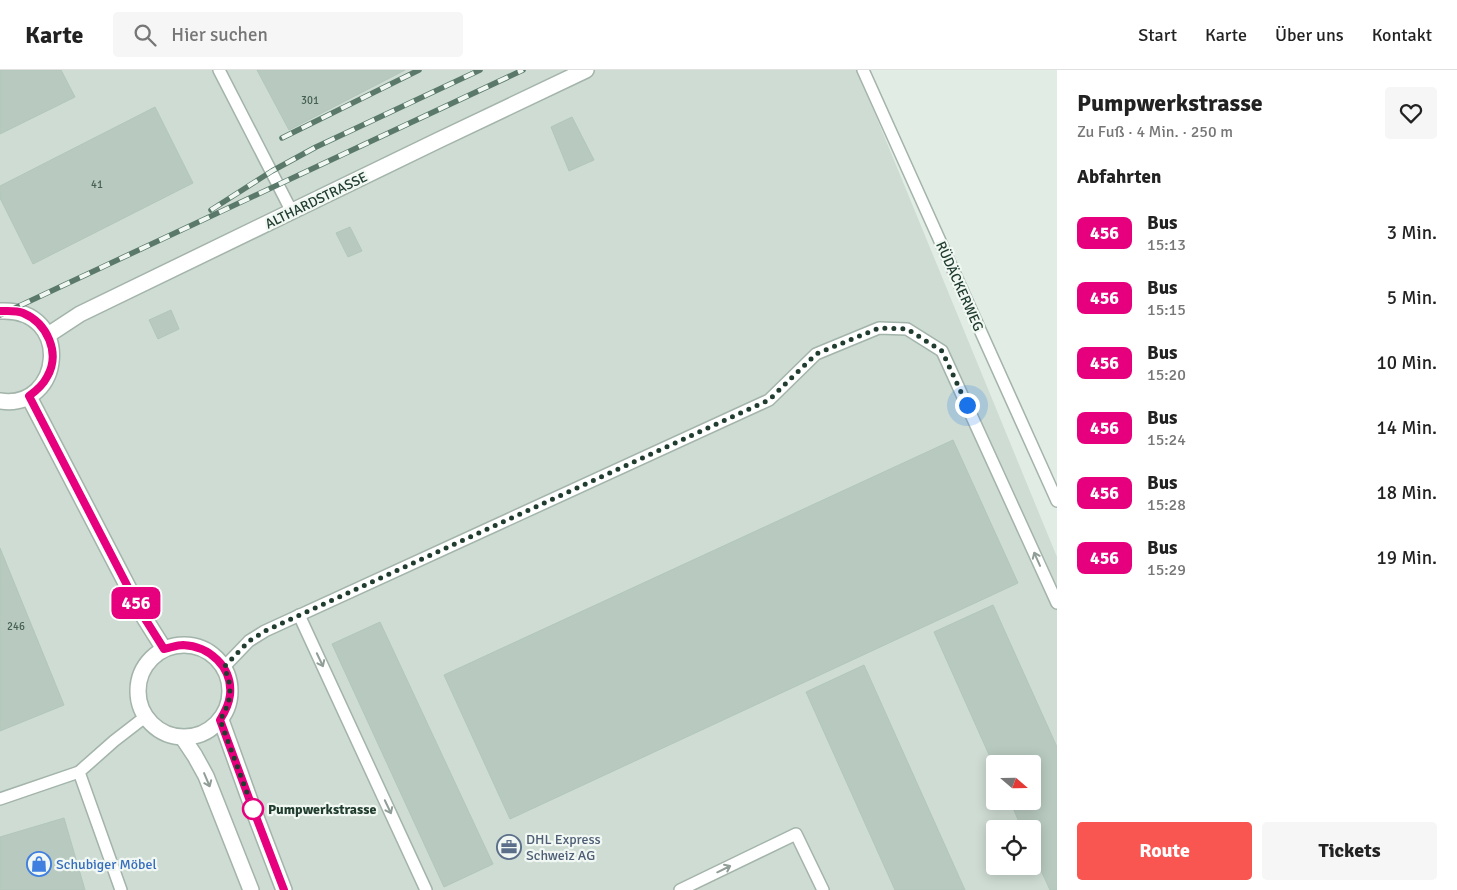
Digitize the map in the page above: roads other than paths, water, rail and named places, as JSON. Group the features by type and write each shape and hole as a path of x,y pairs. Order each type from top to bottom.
{"street":[{"name":"ALTHARDSTRASSE","path":"48,335 80,314 586,70"},
{"path":"0,311 21,312 32,318 41,325 48,335 52,349 52,363 48,376 40,388 29,396 16,401 0,401"},
{"path":"29,396 142,614 164,649"},
{"path":"181,645 198,647 212,654 224,667 229,680 230,694 227,708 213,728 194,737 183,738 162,732 145,717 139,702 138,687 142,671 151,658 164,649 181,645"},
{"path":"220,720 284,890"},
{"path":"183,738 206,776 251,890"}],"lane":[{"path":"219,70 292,212"},
{"name":"RÜDÄCKERWEG","path":"863,70 1057,501"},
{"path":"224,667 249,641 265,631 769,400 816,354 879,328 907,329 942,351 1057,603"},
{"path":"300,615 426,890"},
{"path":"0,799 79,772 145,717"},
{"path":"79,772 121,890"},
{"path":"680,890 796,834 823,890"}],"railway":[{"path":"282,138 419,70"},
{"path":"211,210 272,171 316,147 480,70"},
{"path":"0,315 523,70"}],"place":[{"name":"Pumpwerkstrasse","path":"253,809"},
{"name":"DHL Express Schweiz AG","path":"509,847"},
{"name":"Schubiger Möbel","path":"39,864"}]}
